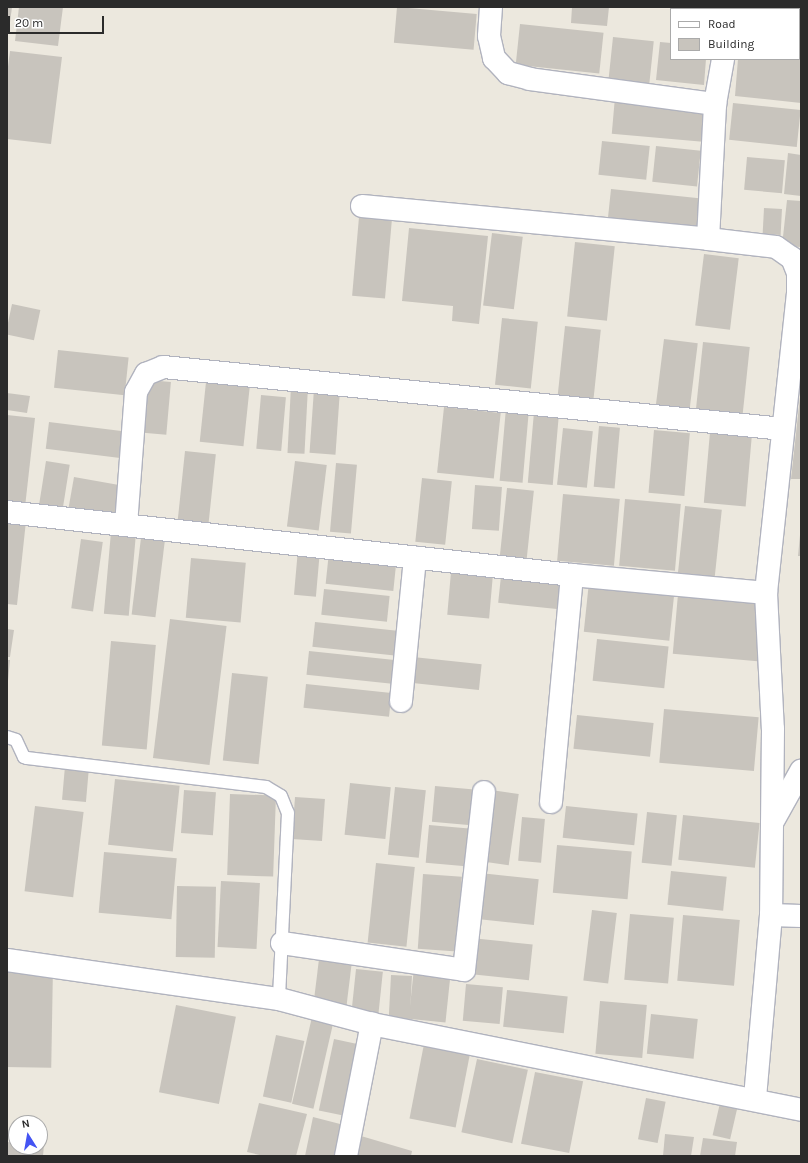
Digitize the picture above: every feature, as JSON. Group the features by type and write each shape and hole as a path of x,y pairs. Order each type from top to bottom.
{"street":[{"path":"491,7 489,36 494,58 508,73 530,79 715,104"},
{"path":"708,239 715,104 723,60"},
{"path":"362,206 708,239 776,247 792,258 798,272 798,293 766,593 773,729 770,826 771,915 755,1099"},
{"path":"126,526 136,392 146,374 163,367 783,429"},
{"path":"7,512 572,575 766,593"},
{"path":"401,701 414,558"},
{"path":"551,802 572,575"},
{"path":"770,826 801,772"},
{"path":"282,943 464,970 484,792"},
{"path":"771,915 801,916"},
{"path":"7,960 279,1000 372,1024 755,1099 801,1110"},
{"path":"346,1156 372,1024"}],"lane":[{"path":"7,737 16,740 24,757 27,758 266,786 281,796 288,813 279,1000"}],"building":[{"path":"7,7 12,7 9,30 7,30"},
{"path":"19,7 63,7 58,46 15,41"},
{"path":"397,7 477,14 474,50 394,43"},
{"path":"572,7 609,7 607,26 571,23"},
{"path":"801,7 801,42 800,8 764,8"},
{"path":"520,24 604,33 599,74 516,65"},
{"path":"613,37 654,41 649,89 608,85"},
{"path":"660,42 670,43 670,60 706,60 704,85 656,80"},
{"path":"10,51 62,57 51,144 7,139 7,74"},
{"path":"801,59 801,103 735,96 738,60"},
{"path":"615,97 709,105 705,142 612,134"},
{"path":"733,103 801,110 797,147 729,140"},
{"path":"602,141 650,146 646,180 598,175"},
{"path":"656,146 701,151 697,187 652,182"},
{"path":"788,153 801,155 801,196 784,194"},
{"path":"747,157 785,160 782,193 744,190"},
{"path":"611,189 702,199 698,233 607,224"},
{"path":"787,200 801,201 801,247 782,246"},
{"path":"764,208 782,209 781,235 763,234"},
{"path":"359,217 392,220 385,299 352,296"},
{"path":"409,228 488,236 479,324 452,321 453,306 402,301"},
{"path":"492,233 523,237 514,309 483,305"},
{"path":"575,242 615,246 607,321 567,317"},
{"path":"704,254 739,258 730,330 695,325"},
{"path":"12,304 40,310 34,340 7,335"},
{"path":"502,318 538,322 531,388 495,385"},
{"path":"565,326 601,330 593,402 557,399"},
{"path":"664,339 698,343 690,410 656,406"},
{"path":"703,342 750,347 743,415 696,410"},
{"path":"58,350 129,357 125,395 54,388"},
{"path":"148,380 171,382 166,435 143,433"},
{"path":"206,382 250,387 243,446 200,442"},
{"path":"291,386 308,387 304,454 287,453"},
{"path":"314,389 340,391 335,455 310,453"},
{"path":"7,393 30,396 27,413 7,410"},
{"path":"261,395 286,397 281,451 256,449"},
{"path":"800,397 801,479 791,479"},
{"path":"444,407 501,413 494,479 437,473"},
{"path":"506,408 529,410 523,483 500,481"},
{"path":"534,412 559,414 553,485 528,483"},
{"path":"7,415 35,418 25,507 7,505"},
{"path":"49,422 127,432 124,458 46,449"},
{"path":"599,426 620,428 615,489 594,487"},
{"path":"563,428 593,431 587,488 557,485"},
{"path":"654,430 690,433 684,496 649,493"},
{"path":"710,432 752,436 746,506 704,503"},
{"path":"185,451 216,454 208,525 178,522"},
{"path":"46,461 70,465 63,508 39,504"},
{"path":"295,461 327,465 319,530 287,527"},
{"path":"336,463 357,465 351,534 330,532"},
{"path":"74,477 123,486 118,518 68,509"},
{"path":"422,478 452,481 445,545 415,542"},
{"path":"475,485 502,487 499,531 472,529"},
{"path":"507,488 534,491 527,559 500,557"},
{"path":"563,494 620,499 614,566 557,561"},
{"path":"625,499 681,504 675,571 619,566"},
{"path":"685,506 722,510 714,579 678,576"},
{"path":"7,519 26,521 17,605 7,604"},
{"path":"111,532 136,534 129,616 104,614"},
{"path":"800,535 801,556 798,556"},
{"path":"141,538 165,541 155,617 132,614"},
{"path":"81,539 103,542 93,611 71,608"},
{"path":"298,549 320,551 316,597 294,595"},
{"path":"329,552 397,559 393,591 326,584"},
{"path":"191,558 246,563 241,623 186,618"},
{"path":"451,572 493,576 489,618 447,615"},
{"path":"501,576 565,583 562,610 498,603"},
{"path":"589,582 675,591 669,641 584,632"},
{"path":"324,589 390,596 387,622 321,615"},
{"path":"678,594 763,601 757,661 673,654"},
{"path":"170,619 227,626 210,765 153,758"},
{"path":"315,622 400,631 397,656 312,647"},
{"path":"7,629 14,630 10,657 7,657"},
{"path":"597,639 669,647 664,688 593,681"},
{"path":"111,641 156,645 147,750 102,746"},
{"path":"309,651 395,660 392,684 306,675"},
{"path":"413,657 482,664 479,690 410,683"},
{"path":"7,660 10,660 8,681 7,681"},
{"path":"232,673 268,677 259,764 223,761"},
{"path":"306,684 392,693 389,717 303,708"},
{"path":"664,709 759,717 754,771 659,763"},
{"path":"577,715 654,723 650,757 573,749"},
{"path":"65,766 89,768 86,802 62,800"},
{"path":"115,779 180,786 173,851 108,845"},
{"path":"350,783 391,787 385,839 345,835"},
{"path":"435,786 480,790 477,826 432,822"},
{"path":"395,787 426,790 419,858 388,855"},
{"path":"184,790 216,792 213,835 181,833"},
{"path":"491,790 519,794 509,865 481,861"},
{"path":"230,794 276,796 273,877 227,875"},
{"path":"295,797 325,799 322,841 292,839"},
{"path":"35,806 84,812 73,897 25,891"},
{"path":"566,806 638,814 634,845 563,838"},
{"path":"647,812 677,815 672,866 642,863"},
{"path":"683,815 760,823 755,868 678,860"},
{"path":"522,817 545,819 541,863 518,861"},
{"path":"429,825 472,829 469,867 426,863"},
{"path":"557,845 632,852 628,899 553,893"},
{"path":"104,852 177,858 171,919 99,913"},
{"path":"376,863 415,867 406,947 368,943"},
{"path":"671,871 727,877 723,911 667,905"},
{"path":"480,873 539,879 534,925 475,919"},
{"path":"423,874 462,877 457,952 418,949"},
{"path":"221,881 260,883 256,949 218,947"},
{"path":"177,886 216,887 215,958 176,957"},
{"path":"592,910 617,913 608,984 583,980"},
{"path":"630,914 674,918 668,984 624,980"},
{"path":"683,915 740,920 734,986 677,981"},
{"path":"471,938 533,944 529,980 467,974"},
{"path":"319,959 352,963 346,1008 314,1004"},
{"path":"7,966 53,967 51,1068 7,1067"},
{"path":"414,968 451,972 445,1023 409,1019"},
{"path":"356,969 383,972 378,1015 352,1012"},
{"path":"391,975 412,976 410,1019 389,1018"},
{"path":"466,984 503,987 500,1024 463,1021"},
{"path":"507,990 568,996 564,1033 503,1027"},
{"path":"600,1001 647,1005 642,1058 595,1054"},
{"path":"176,1005 236,1017 219,1104 159,1092"},
{"path":"651,1014 698,1019 694,1059 647,1054"},
{"path":"312,1017 333,1022 313,1109 292,1104"},
{"path":"276,1035 304,1041 291,1103 263,1097"},
{"path":"334,1039 358,1044 343,1116 319,1110"},
{"path":"424,1044 470,1053 456,1128 409,1119"},
{"path":"477,1059 528,1070 512,1143 461,1132"},
{"path":"535,1072 583,1081 569,1153 521,1144"},
{"path":"646,1098 666,1102 658,1143 638,1139"},
{"path":"259,1103 307,1114 296,1156 264,1156 247,1152"},
{"path":"720,1103 738,1107 730,1139 713,1135"},
{"path":"313,1117 344,1125 337,1156 305,1156"},
{"path":"665,1134 694,1137 691,1156 663,1156"},
{"path":"361,1136 412,1151 411,1156 355,1156"},
{"path":"703,1138 737,1142 735,1156 700,1156"},
{"path":"7,1142 8,1155 43,1155 43,1156 7,1156"}]}
